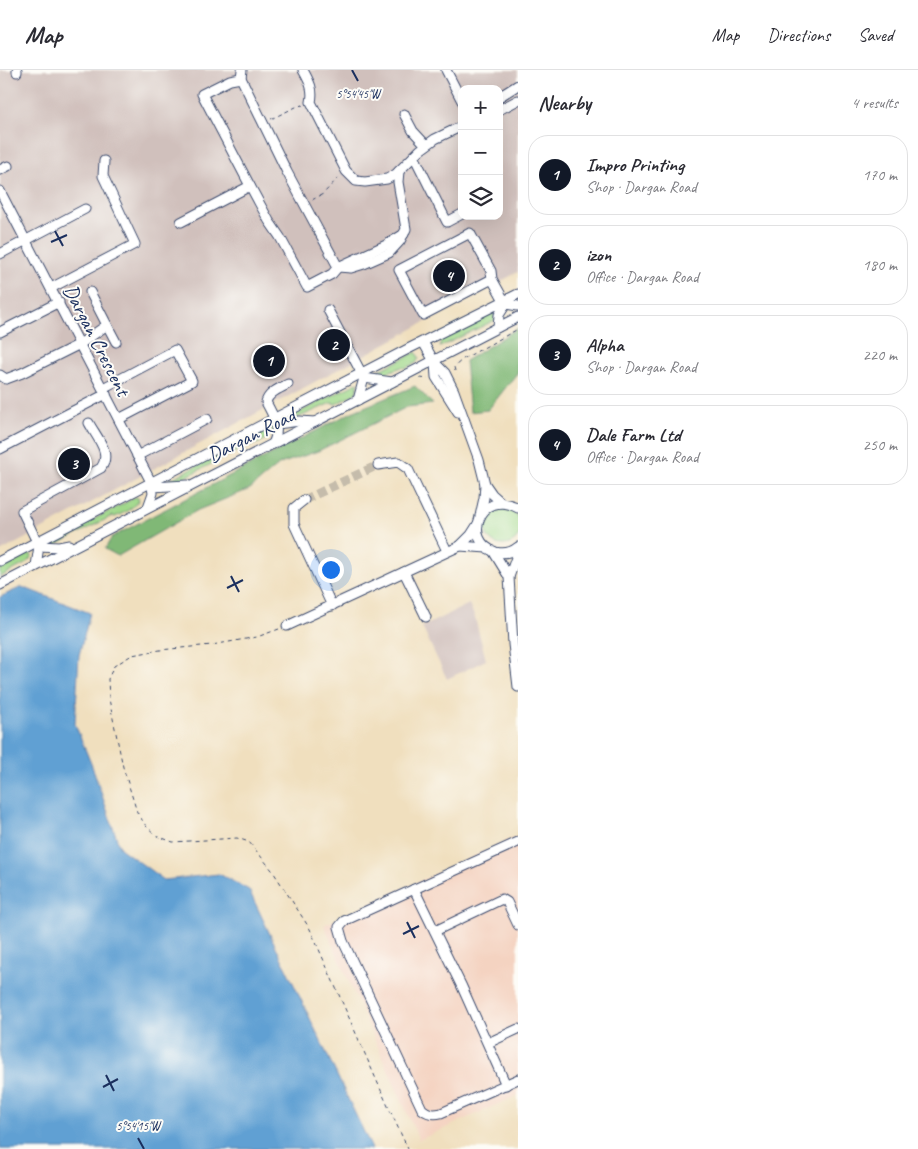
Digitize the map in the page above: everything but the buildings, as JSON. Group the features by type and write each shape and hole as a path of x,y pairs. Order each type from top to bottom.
{"street":[{"path":"303,70 313,94 311,102 346,171 356,181 365,182 386,179 399,171 426,145 458,126"},
{"path":"446,70 458,93"},
{"path":"241,74 263,123 338,267 332,274 307,287 280,237 269,221 202,94 241,74"},
{"path":"515,101 503,94 518,85"},
{"path":"503,108 515,101"},
{"path":"404,114 413,131 426,145"},
{"path":"414,156 447,222 458,216"},
{"path":"51,288 135,244 103,176 104,161"},
{"path":"338,267 351,268 389,253 400,241 406,229 398,182 399,171"},
{"path":"181,222 250,186"},
{"name":"Dargan Crescent","path":"0,191 152,485"},
{"path":"0,254 85,209"},
{"path":"492,279 423,315 399,270 470,233 491,271 492,279 505,303 518,306"},
{"path":"90,292 116,342"},
{"name":"Dargan Road","path":"0,560 38,543 152,485 362,376 423,342 505,303 518,294"},
{"path":"0,332 58,302"},
{"path":"498,327 499,315 505,303"},
{"path":"328,310 362,376 358,400"},
{"name":"Dargan Road","path":"0,585 518,317"},
{"path":"0,375 6,378 22,373 80,344 107,325"},
{"path":"423,342 434,362 436,378 464,421 472,438 485,484 501,502"},
{"path":"0,448 175,350 192,381 119,419"},
{"path":"362,376 392,382"},
{"path":"273,444 276,437 276,421 266,402 267,398 273,392 288,384"},
{"path":"137,456 207,419"},
{"path":"276,421 315,422"},
{"path":"36,566 38,543 22,511 101,468 106,462 106,455 90,423"},
{"path":"378,465 398,462 408,469 448,551"},
{"path":"148,507 152,494 152,485 194,484"},
{"path":"485,484 479,520 479,537 490,549 509,578"},
{"path":"304,500 294,508 294,524 332,606"},
{"path":"287,626 460,546 471,535 485,509 492,504 501,502 518,507"},
{"path":"38,543 60,547 80,543"},
{"path":"460,546 490,549 500,553 508,552 518,547"},
{"path":"518,552 509,578 518,687"},
{"path":"404,572 426,617"},
{"path":"518,842 344,921 339,927 339,933 416,1098 427,1114 435,1115 441,1113 518,1079"},
{"path":"414,889 435,930 506,1085"},
{"path":"435,930 502,900 507,902 517,922"},
{"path":"488,1043 518,1029"}],"path":[{"path":"263,123 298,106 311,102"},
{"path":"304,204 323,194 346,171"},
{"path":"287,626 257,637 212,645 132,655 114,666 108,679 108,699 123,767 137,812 146,826 157,836 172,842 237,838 250,842 272,870 310,929 408,1149"}],"shaded area":[{"path":"0,70 518,70 518,272 0,552"},
{"path":"469,604 475,618 486,660 447,679 422,627"},
{"path":"518,836 518,1095 419,1140 324,925"}],"green space":[{"path":"494,312 495,320 440,347 441,339"},
{"path":"518,328 518,372 488,410 470,412 465,361"},
{"path":"416,352 419,358 416,363 382,374 372,374"},
{"path":"359,382 356,393 336,404 331,403 295,419 286,419"},
{"path":"415,386 433,404 407,407 318,451 280,464 250,489 198,510 118,556 105,549 112,537 352,412"},
{"path":"271,427 273,430 267,438 259,443 243,448 175,482 171,483 169,480 243,443"},
{"path":"136,497 139,499 137,502 132,508 122,514 115,517 112,516 56,545 51,542"},
{"path":"503,509 515,515 521,527 515,539 503,545 491,539 485,527 491,515"},
{"path":"30,552 32,557 25,564 0,577 0,568"}],"water":[{"path":"22,587 90,613 79,655 75,724 92,766 120,848 164,880 219,874 249,890 372,1149 0,1149 0,597"}],"tunnel":[{"path":"304,500 378,465"}],"place":[{"name":"Dale Farm Ltd","path":"449,276"},
{"name":"izon","path":"334,345"},
{"name":"Impro Printing","path":"269,361"},
{"name":"Alpha","path":"74,464"}]}
